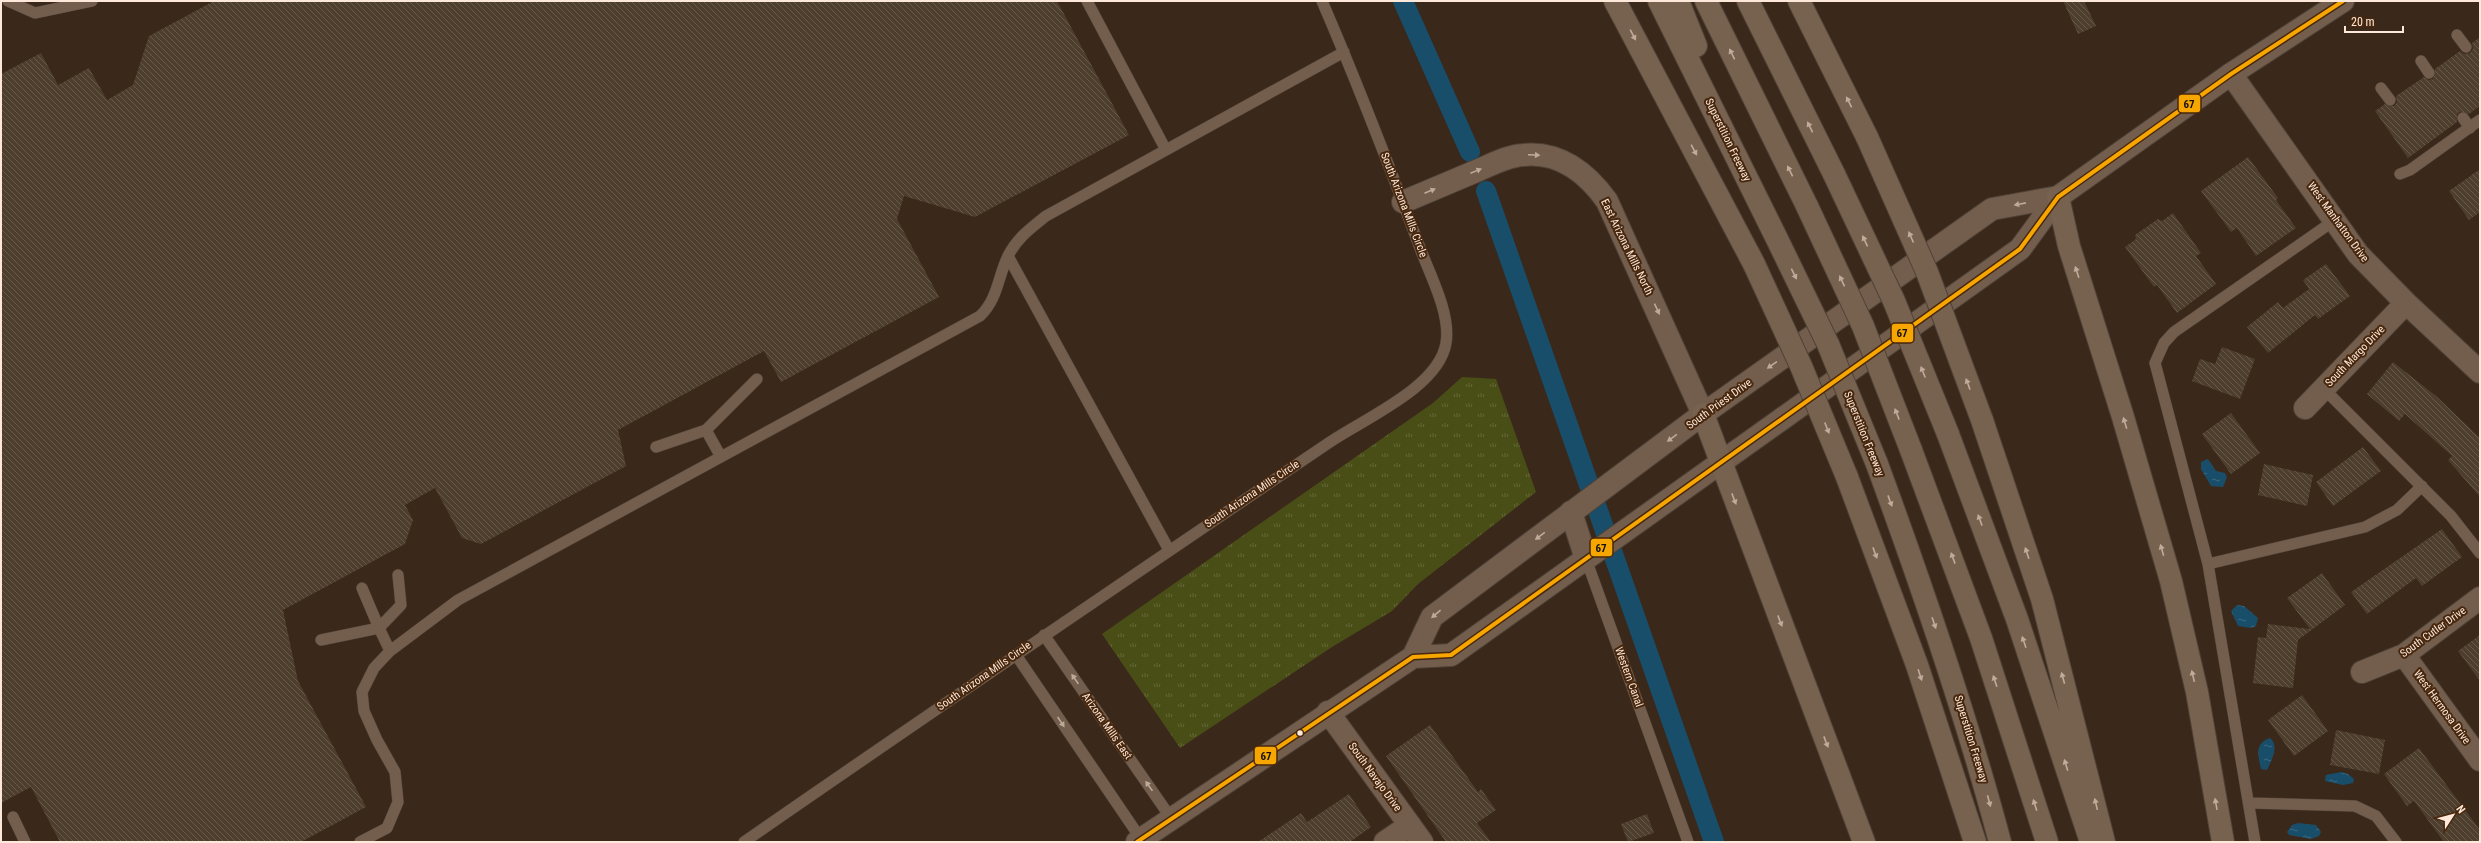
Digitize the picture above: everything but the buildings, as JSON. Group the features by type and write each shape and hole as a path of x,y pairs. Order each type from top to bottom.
{"highway":[{"path":"1615,1 1754,264 1801,366 1847,477 1917,665 1975,842"},
{"name":"Superstition Freeway","path":"1659,1 1828,344 1877,464 1945,654 1978,762 2000,842"},
{"path":"1678,1 1777,239"},
{"path":"1706,1 1807,206 1863,326 1981,638 2047,842"},
{"path":"1748,1 1834,174 1894,301 1948,434 2019,626 2091,842"},
{"path":"1799,1 1867,137 1927,272 1982,420 2042,600 2104,842"},
{"path":"2058,197 2069,246 2123,418 2171,581 2197,692 2223,842"},
{"path":"1703,414 1720,463 1864,842"}],"main road":[{"name":"South Priest Drive","path":"1139,841 1328,712 1413,657 1451,655 2020,249 2058,197 2231,74 2343,1"},
{"name":"West Manhatton Drive","path":"2231,74 2358,254 2406,303 2480,372"},
{"name":"East Arizona Mills North","path":"1403,202 1456,179 1522,154 1550,156 1567,163 1597,187 1616,221 1703,414"},
{"name":"South Priest Drive","path":"1413,657 1432,617 1703,414 1992,209 2058,197"},
{"name":"South Margo Drive","path":"2305,408 2406,303"},
{"name":"Western Canal","path":"1574,510 1590,556"},
{"name":"South Cutler Drive","path":"2362,672 2404,655 2480,598"},
{"name":"West Hermosa Drive","path":"2404,655 2480,760"},
{"name":"South Navajo Drive","path":"1328,712 1416,833"},
{"path":"1385,842 1416,833"}],"lane":[{"path":"8,1 35,13 92,1"},
{"path":"1087,1 1166,150"},
{"name":"South Arizona Mills Circle","path":"744,842 1044,635 1339,435 1414,388 1438,366 1446,342 1443,310 1403,202 1344,52 1322,1"},
{"path":"2457,35 2466,46"},
{"path":"360,842 387,828 398,802 395,772 377,740 364,711 362,692 374,668 390,651 458,600 980,316 996,294 1008,256 1022,234 1046,216 1344,52"},
{"path":"2421,61 2429,73"},
{"path":"2381,88 2390,100"},
{"path":"2463,118 2470,128"},
{"path":"2400,174 2410,170 2425,152 2470,128 2480,120"},
{"path":"2255,842 2208,564 2155,363 2164,343 2174,332 2335,220"},
{"path":"1008,256 1170,550"},
{"path":"656,447 706,430 757,379"},
{"path":"2324,389 2451,516 2480,552"},
{"path":"706,430 721,457"},
{"path":"2208,564 2365,526 2397,510 2422,486"},
{"name":"Western Canal","path":"1590,556 1688,842"},
{"path":"321,640 379,628 401,604 398,575"},
{"path":"362,588 390,651"},
{"name":"Arizona Mills East","path":"1044,635 1171,818"},
{"path":"1016,655 1139,841"},
{"path":"2249,803 2355,806 2376,816 2396,842"},
{"path":"13,816 25,842"}],"green space":[{"path":"1462,377 1496,379 1536,492 1418,584 1392,611 1332,647 1180,748 1102,634 1433,403"}],"water":[{"path":"2208,459 2216,471 2225,473 2227,477 2223,487 2211,486 2201,469 2201,462"},
{"path":"2237,605 2244,606 2258,618 2256,626 2251,628 2238,626 2231,611"},
{"path":"2270,738 2274,745 2274,754 2267,770 2261,769 2258,750 2261,743"},
{"path":"2341,772 2348,774 2354,779 2353,783 2343,785 2325,781 2326,775"},
{"path":"2298,823 2316,825 2321,832 2319,836 2311,839 2289,835 2287,832 2292,825"}],"waterway":[{"path":"1403,1 1470,152"},
{"path":"1486,191 1714,842"}],"transit line":[{"name":"67","path":"1137,842 1413,657 1451,655 2020,249 2058,197 2231,74 2343,1"}]}
